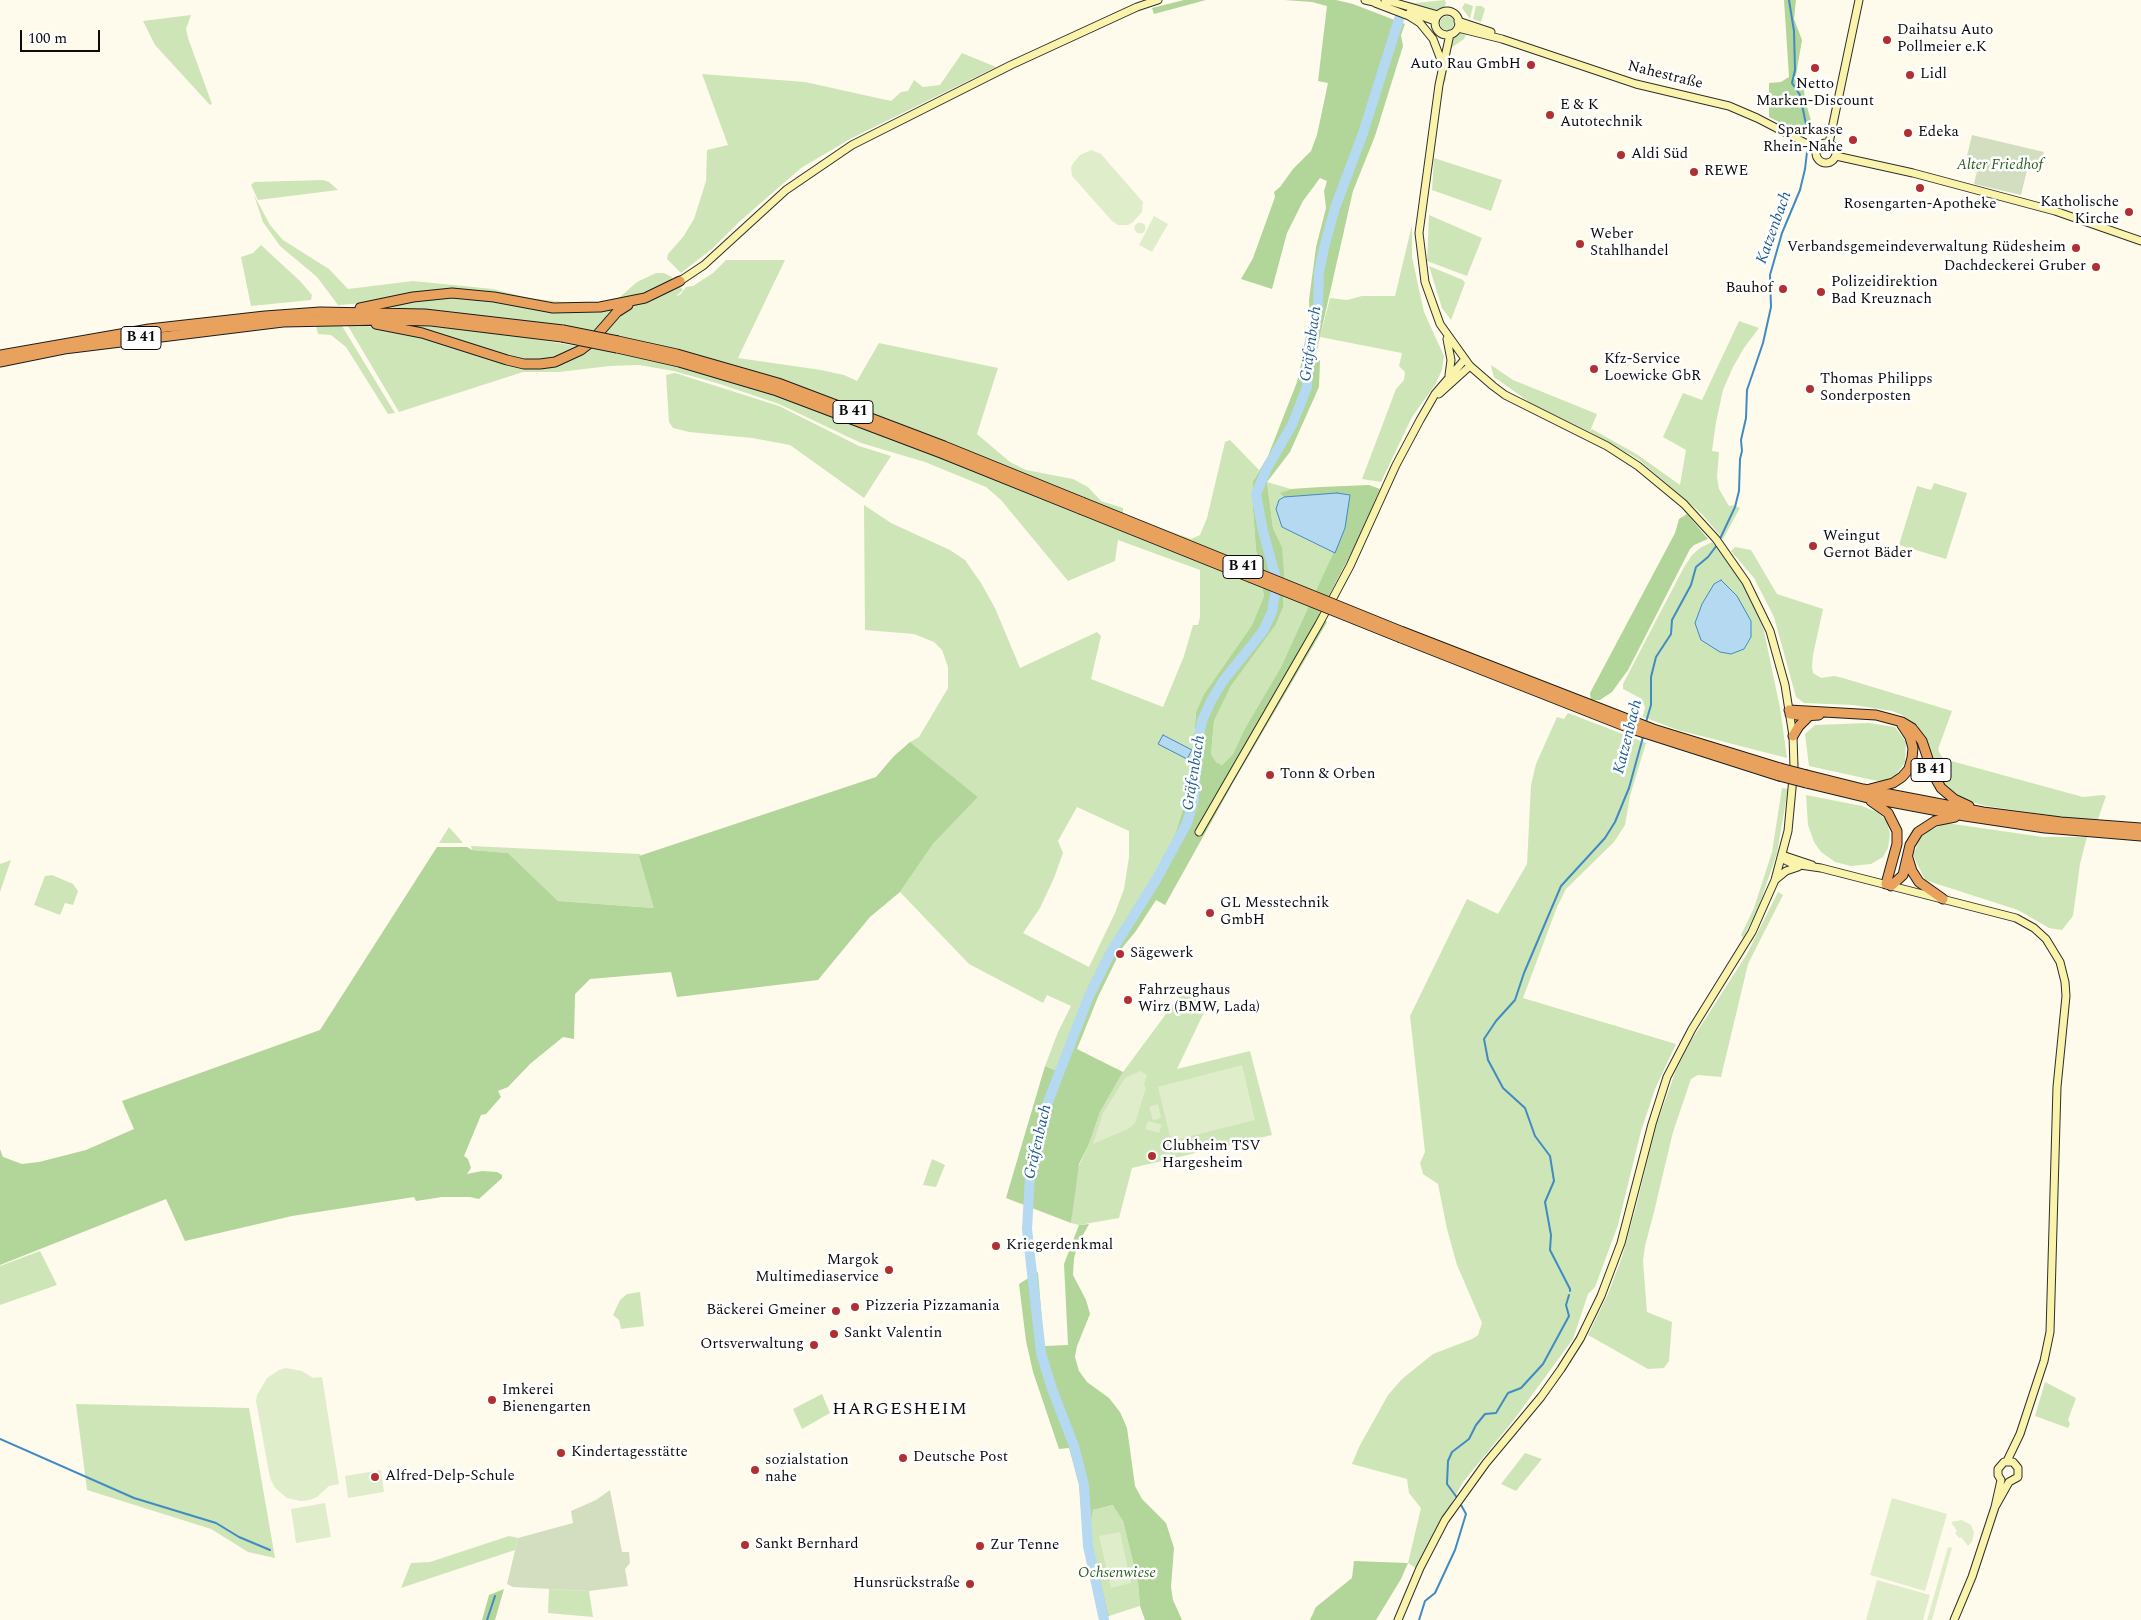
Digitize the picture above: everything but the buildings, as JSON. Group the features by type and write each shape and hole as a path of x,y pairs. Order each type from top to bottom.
{"highway":[{"name":"B 41","path":"345,316 422,333 507,360 524,364 540,364 555,362 581,350 590,344 616,312 635,301 680,281"},
{"name":"B 41","path":"0,362 64,349 260,323 345,316 413,297 452,294 494,297 553,308 600,307 635,301"},
{"name":"B 41","path":"0,355 149,329 265,316 345,316 432,322 563,334 617,344 776,391 1081,506 1402,635 1652,732 1779,772 1965,816 2045,828 2141,836"},
{"path":"1790,712 1801,709 1892,718"},
{"path":"1790,712 1809,716 1829,713"},
{"path":"1793,736 1799,726 1809,716"},
{"name":"B 41","path":"1864,793 1894,783 1906,773 1911,764 1913,753 1910,737 1905,728 1892,718"},
{"name":"B 41","path":"1892,718 1907,725 1919,736 1927,751 1932,774 1945,792 1954,799 1983,812"},
{"name":"B 41","path":"1864,793 1983,812 2062,822 2141,828"},
{"name":"B 41","path":"1864,793 1884,809 1896,826 1897,844 1888,885"},
{"name":"B 41","path":"1888,885 1903,875 1912,840 1926,825 1939,820 1965,816"},
{"path":"1908,855 1912,871 1919,882 1944,899"}],"main road":[{"path":"680,281 704,265 786,190 852,145 1011,65 1137,7 1158,0"},
{"path":"1365,0 1409,16 1420,23 1433,39 1441,60"},
{"path":"1385,0 1437,18"},
{"path":"1829,144 1858,0"},
{"path":"1375,3 1437,18 1449,11 1454,14 1458,24 1446,34 1440,76"},
{"path":"1437,18 1437,29 1446,34"},
{"name":"Nahestraße","path":"1458,24 1636,84 1729,106 1757,118 1817,149"},
{"path":"1398,1620 1420,1568 1452,1510 1541,1397 1589,1322 1607,1283 1621,1243 1652,1124 1668,1077 1692,1029 1752,932 1775,880 1782,857 1791,809 1794,767 1790,712 1785,685 1770,631 1755,599 1733,562 1706,527 1666,488 1638,466 1581,432 1505,395 1467,362 1435,314 1425,282 1419,232 1446,34"},
{"path":"1822,144 1829,144 1834,147 1836,156 1830,162 1822,162 1816,154 1817,149 1822,144"},
{"path":"1836,156 1913,173 2056,211 2141,241"},
{"path":"1446,333 1451,360 1449,376"},
{"path":"1199,832 1319,624 1350,566 1406,444 1426,408 1449,376 1467,362"},
{"path":"1426,408 1467,362"},
{"path":"1782,857 1801,866 1821,868"},
{"path":"1782,857 2009,916 2034,928 2046,939 2054,950 2062,968 2066,982 2066,996 2057,1087 2050,1332 2044,1362 2020,1434 2007,1461 1998,1468 1998,1475 2005,1481"},
{"path":"1775,880 1786,871 1801,866"},
{"path":"2005,1481 2016,1479 2019,1474 2015,1464 2020,1434"},
{"path":"2007,1461 2015,1464"},
{"path":"1954,1620 1972,1577 2005,1481"}],"green space":[{"path":"1184,0 1206,0 1154,14 1152,8"},
{"path":"1284,0 1336,0 1353,4 1405,24 1401,35 1403,46 1375,136 1353,191 1316,354 1320,361 1319,387 1290,452 1267,482 1273,528 1282,547 1284,574 1283,607 1275,626 1231,686 1214,721 1211,754 1216,762 1222,765 1233,754 1244,730 1281,667 1345,528 1305,497 1284,497 1280,493 1291,489 1369,485 1380,489 1357,542 1319,614 1327,622 1233,783 1165,905 1156,900 1136,931 1122,948 1098,997 1077,1049 1123,1072 1100,1112 1089,1144 1079,1164 1071,1223 1006,1198 1045,1066 1057,1071 1101,968 1143,897 1173,841 1189,790 1196,712 1204,694 1252,625 1264,596 1256,550 1252,497 1253,481 1268,456 1297,382 1310,323 1309,300 1316,247 1326,208 1324,191 1327,181 1320,178 1303,201 1287,233 1272,289 1241,279 1253,258 1275,197 1274,192 1311,151 1317,135 1328,83 1318,81 1327,6 1312,2"},
{"path":"1399,0 1415,3 1445,0 1446,4 1439,11"},
{"path":"1784,0 1796,0 1794,19 1802,40 1796,75 1797,80 1803,80 1805,100 1812,124 1811,129 1820,131 1818,135 1808,136 1769,117 1769,83 1781,82 1789,77"},
{"path":"1465,3 1473,6 1470,19 1462,8"},
{"path":"1476,6 1482,6 1485,9 1481,22 1473,19"},
{"path":"191,15 186,29 212,104 210,105 155,45 143,21"},
{"path":"1447,16 1452,18 1454,23 1452,28 1447,30 1442,28 1440,23 1442,18"},
{"path":"1467,32 1464,39 1451,48 1445,83 1452,39 1459,33"},
{"path":"962,53 996,67 850,139 801,168 740,221 713,248 681,273 667,259 668,254 683,237 694,219 706,181 707,150 728,145 702,74 805,82 891,101 901,92 908,91 914,80 923,87 940,85"},
{"name":"Alter Friedhof","path":"1972,135 2044,152 2039,172 2027,170 2021,195 1974,184 1977,171 1964,168"},
{"path":"1091,150 1101,154 1143,202 1142,212 1128,225 1118,225 1112,221 1072,176 1071,167 1074,162 1080,155"},
{"path":"1434,158 1502,180 1491,211 1432,190"},
{"path":"323,180 329,182 338,190 258,200 251,185 254,182"},
{"path":"254,195 270,225 283,240 329,269 348,289 413,281 493,289 529,298 563,302 607,302 620,297 637,282 656,273 664,273 672,277 671,280 641,294 604,303 566,304 495,294 338,305 317,277 280,246 263,222"},
{"path":"1429,215 1482,238 1467,276 1427,261"},
{"path":"1154,216 1168,224 1152,252 1139,245"},
{"path":"1140,222 1146,228 1140,234 1134,228"},
{"path":"1412,225 1412,257 1424,312 1444,356 1442,370 1435,385 1412,417 1381,482 1362,479 1396,389 1404,380 1405,372 1399,366 1402,353 1320,337 1330,298 1347,300 1362,296 1395,296"},
{"path":"261,245 300,281 312,295 311,300 251,306 241,257 253,253"},
{"path":"726,260 785,260 738,358 821,370 844,375 857,381 879,343 998,368 977,434 1010,462 1026,470 1073,479 1088,487 1101,501 1123,508 1123,514 1191,539 1200,535 1207,518 1225,442 1230,440 1259,470 1253,481 1252,497 1256,550 1264,596 1252,625 1204,694 1196,712 1189,790 1173,841 1143,897 1101,968 1057,1071 1045,1066 1058,1032 1071,1006 1047,995 1043,1003 969,964 900,892 933,844 978,797 910,742 919,737 948,688 948,667 942,650 934,642 914,634 865,630 864,505 891,523 950,550 965,560 995,608 1020,668 1097,632 1101,636 1091,679 1163,707 1184,656 1193,625 1198,625 1200,617 1200,570 1118,540 1115,561 1068,581 1001,500 986,487 925,462 861,443 779,404 674,371 639,365 610,366 559,372 523,372 399,412 348,326 367,326 418,335 511,364 565,361 617,313 631,305 679,285 683,290 676,296 680,295 686,287 693,286 713,273","holes":["1077,807 1129,831 1129,857 1124,889 1115,913 1089,967 1023,933 1040,908 1054,878 1063,853 1058,841"]},
{"path":"1429,266 1463,280 1465,283 1451,320 1442,308"},
{"path":"462,296 492,299 548,310 571,312 613,307 615,311 596,333 377,310 376,307 409,301"},
{"path":"1739,321 1759,328 1733,367 1723,390 1716,422 1712,451 1719,452 1717,477 1719,489 1729,506 1734,505 1740,508 1723,539 1701,513 1638,459 1590,432 1532,404 1494,377 1491,365 1513,380 1597,414 1590,431 1592,429 1638,455 1680,485 1686,450 1663,437 1683,393 1702,400"},
{"path":"399,324 492,332 582,347 561,358 528,363"},
{"path":"316,326 342,326 395,413 388,414 346,347 331,335 318,334"},
{"path":"675,373 779,406 859,446 891,456 864,498 790,445 752,438 689,432 673,428 669,422 666,375"},
{"path":"1267,482 1291,489 1281,493 1284,497 1279,500 1282,527 1335,553 1281,667 1244,730 1233,754 1222,765 1216,762 1211,754 1214,721 1231,686 1275,626 1282,547 1273,528"},
{"path":"1934,483 1967,493 1946,559 1899,545 1917,486 1931,490"},
{"path":"1687,514 1708,539 1694,545 1690,549 1628,670 1612,692 1600,700 1591,700 1590,693 1675,533 1679,519"},
{"path":"1712,542 1729,561 1752,600 1764,631 1780,708 1787,758 1678,730 1643,717 1645,707 1642,699 1623,689 1623,684 1683,569 1692,555 1700,548","holes":["1721,580 1751,621 1751,637 1744,649 1714,584"]},
{"path":"1735,547 1751,550 1777,594 1823,609 1813,655 1813,673 1821,678 1834,676 1843,678 1952,711 1938,749 1944,759 2083,797 2106,796 2097,822 1986,806 1961,799 1951,793 1938,779 1928,743 1917,725 1902,715 1892,711 1853,705 1804,703 1796,697 1774,617 1754,578 1731,551"},
{"path":"1568,713 1646,743 1630,796 1625,825 1614,842 1566,889 1557,907 1523,998 1676,1044 1655,1089 1641,1131 1618,1225 1595,1287 1588,1294 1573,1339 1513,1421 1463,1482 1416,1568 1408,1563 1421,1508 1409,1493 1407,1479 1352,1464 1359,1447 1388,1395 1402,1379 1433,1354 1478,1335 1482,1323 1457,1265 1447,1229 1438,1184 1423,1174 1420,1163 1425,1152 1410,1016 1467,899 1498,914 1527,864 1531,785 1536,764 1557,717 1564,719"},
{"path":"1869,723 1895,727 1906,742 1905,762 1896,775 1882,782 1809,766 1805,734 1815,725"},
{"path":"910,742 978,797 933,844 900,892 870,917 818,980 677,997 671,972 590,979 575,994 574,1039 563,1037 530,1064 508,1087 498,1091 501,1097 486,1114 481,1115 464,1156 468,1159 471,1168 467,1174 482,1171 497,1172 502,1175 502,1178 479,1199 470,1197 442,1197 416,1201 414,1197 292,1216 185,1241 166,1199 0,1265 0,1149 3,1157 22,1164 39,1162 86,1150 134,1129 122,1101 320,1030 437,847 467,847 472,850 508,853 558,901 654,908 639,856 876,777 894,756"},
{"path":"1782,788 1788,789 1777,853 1758,909 1743,938 1741,935 1754,908 1772,852"},
{"path":"1806,795 1862,806 1877,812 1887,821 1890,834 1888,848 1883,857 1871,864 1851,866 1835,862 1821,852 1814,842 1808,825"},
{"path":"1946,823 2043,837 2087,837 2080,864 2073,916 2062,930 2049,928 2018,910 1925,880 1913,855 1922,834"},
{"path":"449,827 463,843 439,843"},
{"path":"471,846 640,854 655,908 558,901 508,853 472,850"},
{"path":"11,860 0,892 0,864"},
{"path":"52,875 73,884 78,891 73,905 65,903 60,915 34,905 45,876"},
{"path":"1778,892 1783,895 1748,964 1721,1077 1698,1075 1691,1079 1673,1132 1643,1261 1647,1312 1672,1322 1669,1361 1664,1368 1648,1369 1588,1335 1608,1294 1622,1257 1656,1126 1676,1070 1691,1041 1747,954"},
{"path":"1183,991 1207,1006 1177,1069 1250,1051 1272,1135 1132,1168 1119,1218 1079,1225 1071,1223 1076,1172 1089,1144 1100,1112 1123,1072"},
{"path":"1242,1065 1255,1120 1171,1141 1158,1087"},
{"path":"1140,1071 1147,1075 1144,1084 1146,1088 1135,1123 1128,1129 1093,1144 1103,1113 1125,1078"},
{"path":"1158,1104 1161,1118 1153,1120 1149,1107"},
{"path":"1148,1121 1162,1125 1159,1133 1145,1129"},
{"path":"932,1159 945,1165 936,1187 923,1185"},
{"path":"1089,1224 1078,1244 1074,1258 1073,1275 1086,1300 1090,1314 1077,1346 1075,1357 1079,1371 1087,1382 1109,1398 1120,1412 1127,1428 1135,1486 1142,1499 1166,1523 1174,1548 1171,1587 1173,1600 1182,1620 1145,1620 1140,1606 1138,1582 1123,1521 1113,1505 1093,1510 1089,1534 1109,1616 1101,1618 1084,1546 1079,1484 1069,1448 1059,1449 1033,1372 1026,1341 1019,1284 1038,1272 1044,1346 1068,1345 1064,1264 1079,1225"},
{"path":"40,1251 57,1285 0,1305 0,1266"},
{"path":"640,1292 644,1326 621,1329 619,1320 613,1315 620,1300 627,1294"},
{"path":"286,1368 302,1371 313,1378 322,1377 339,1484 329,1486 317,1497 310,1500 301,1501 287,1498 275,1488 270,1478 256,1401 257,1395 267,1378"},
{"path":"2045,1382 2076,1398 2068,1420 2070,1424 2068,1428 2035,1416"},
{"path":"822,1394 830,1413 802,1429 793,1409"},
{"path":"76,1404 249,1408 275,1558 248,1552 211,1529 87,1490"},
{"path":"1525,1453 1542,1459 1516,1491 1501,1484"},
{"path":"381,1470 384,1492 348,1498 345,1476"},
{"path":"610,1490 622,1552 629,1552 630,1563 625,1569 628,1586 589,1591 513,1587 507,1584 518,1538 573,1523 571,1511 596,1500"},
{"path":"1892,1498 1947,1514 1925,1591 1870,1575"},
{"path":"325,1503 331,1537 296,1543 291,1509"},
{"name":"Ochsenwiese","path":"1114,1505 1123,1521 1138,1582 1140,1606 1109,1616 1089,1534 1093,1510"},
{"path":"1962,1520 1971,1525 1974,1532 1972,1542 1968,1546 1955,1533 1957,1531 1951,1522"},
{"path":"1120,1532 1131,1583 1111,1588 1099,1536"},
{"path":"509,1536 518,1538 515,1550 401,1588 411,1563 430,1562"},
{"path":"1948,1547 1952,1548 1932,1620 1927,1620"},
{"path":"1354,1561 1408,1563 1401,1579 1376,1620 1310,1620 1316,1607 1352,1578"},
{"path":"1877,1580 1930,1595 1923,1620 1866,1620"},
{"path":"504,1589 495,1620 482,1620 489,1595"},
{"path":"549,1589 589,1591 593,1617 548,1613"}],"water":[{"path":"1337,493 1350,495 1345,528 1335,553 1282,527 1276,509 1279,500 1284,497"},
{"path":"1721,580 1737,596 1751,621 1751,637 1744,649 1731,654 1720,652 1701,640 1695,623 1702,604 1714,584"},
{"path":"1163,735 1192,750 1187,759 1158,744"}],"waterway":[{"name":"Katzenbach","path":"1789,0 1794,31 1795,70 1792,83 1800,95 1808,134"},
{"name":"Gräfenbach","path":"1104,1620 1088,1546 1084,1485 1074,1446 1052,1389 1041,1353 1027,1229 1030,1176 1048,1102 1089,996 1111,952 1156,880 1187,823 1194,799 1198,740 1202,721 1223,681 1263,631 1272,612 1277,582 1263,531 1256,494 1267,468 1292,425 1307,387 1308,350 1318,307 1319,272 1324,248 1335,208 1363,133 1399,19"},
{"name":"Katzenbach","path":"1719,541 1735,507 1739,491 1741,440 1746,418 1747,390 1763,343 1771,307 1770,275 1782,233 1800,190 1807,152"},
{"name":"Katzenbach","path":"1646,722 1651,705 1651,677 1656,657 1671,634 1672,620 1691,585 1696,567 1708,557 1717,545"},
{"name":"Katzenbach","path":"1570,1291 1550,1250 1551,1235 1545,1202 1554,1181 1550,1156 1535,1136 1525,1108 1503,1088 1488,1060 1484,1039 1496,1021 1515,1000 1524,973 1561,886 1605,838 1615,822 1629,788 1643,737"},
{"name":"Katzenbach","path":"1458,1499 1447,1484 1448,1461 1452,1452 1469,1439 1476,1425 1485,1414 1496,1413 1508,1393 1521,1388 1543,1364 1569,1316 1566,1305 1569,1295"},
{"path":"0,1439 134,1498 216,1523 239,1537 270,1550"},
{"name":"Katzenbach","path":"1419,1620 1425,1601 1435,1593 1455,1550 1466,1514 1460,1503"},
{"path":"487,1620 495,1596"}],"place":[{"name":"Daihatsu Auto Pollmeier e.K","path":"1887,40"},
{"name":"Auto Rau GmbH","path":"1531,65"},
{"name":"Netto Marken-Discount","path":"1815,68"},
{"name":"Lidl","path":"1910,75"},
{"name":"E & K Autotechnik","path":"1550,115"},
{"name":"Edeka","path":"1908,133"},
{"name":"Sparkasse Rhein-Nahe","path":"1853,140"},
{"name":"Aldi Süd","path":"1621,155"},
{"name":"REWE","path":"1694,172"},
{"name":"Rosengarten-Apotheke","path":"1920,188"},
{"name":"Katholische Kirche","path":"2129,212"},
{"name":"Weber Stahlhandel","path":"1580,244"},
{"name":"Verbandsgemeindeverwaltung Rüdesheim","path":"2076,248"},
{"name":"Dachdeckerei Gruber","path":"2096,267"},
{"name":"Bauhof","path":"1783,289"},
{"name":"Polizeidirektion Bad Kreuznach","path":"1821,292"},
{"name":"Kfz-Service Loewicke GbR","path":"1594,369"},
{"name":"Thomas Philipps Sonderposten","path":"1810,389"},
{"name":"Weingut Gernot Bäder","path":"1813,546"},
{"name":"Tonn & Orben","path":"1270,775"},
{"name":"GL Messtechnik GmbH","path":"1210,913"},
{"name":"Sägewerk","path":"1120,954"},
{"name":"Fahrzeughaus Wirz (BMW, Lada)","path":"1128,1000"},
{"name":"Clubheim TSV Hargesheim","path":"1152,1156"},
{"name":"Kriegerdenkmal","path":"996,1246"},
{"name":"Margok Multimediaservice","path":"889,1270"},
{"name":"Pizzeria Pizzamania","path":"855,1307"},
{"name":"Bäckerei Gmeiner","path":"836,1311"},
{"name":"Sankt Valentin","path":"834,1334"},
{"name":"Ortsverwaltung","path":"814,1345"},
{"name":"Imkerei Bienengarten","path":"492,1400"},
{"name":"Kindertagesstätte","path":"561,1453"},
{"name":"Deutsche Post","path":"903,1458"},
{"name":"sozialstation nahe","path":"755,1470"},
{"name":"Alfred-Delp-Schule","path":"375,1477"},
{"name":"Sankt Bernhard","path":"745,1545"},
{"name":"Zur Tenne","path":"980,1546"},
{"name":"Hunsrückstraße","path":"970,1584"}],"district":[{"name":"HARGESHEIM","path":"900,1410"}]}
